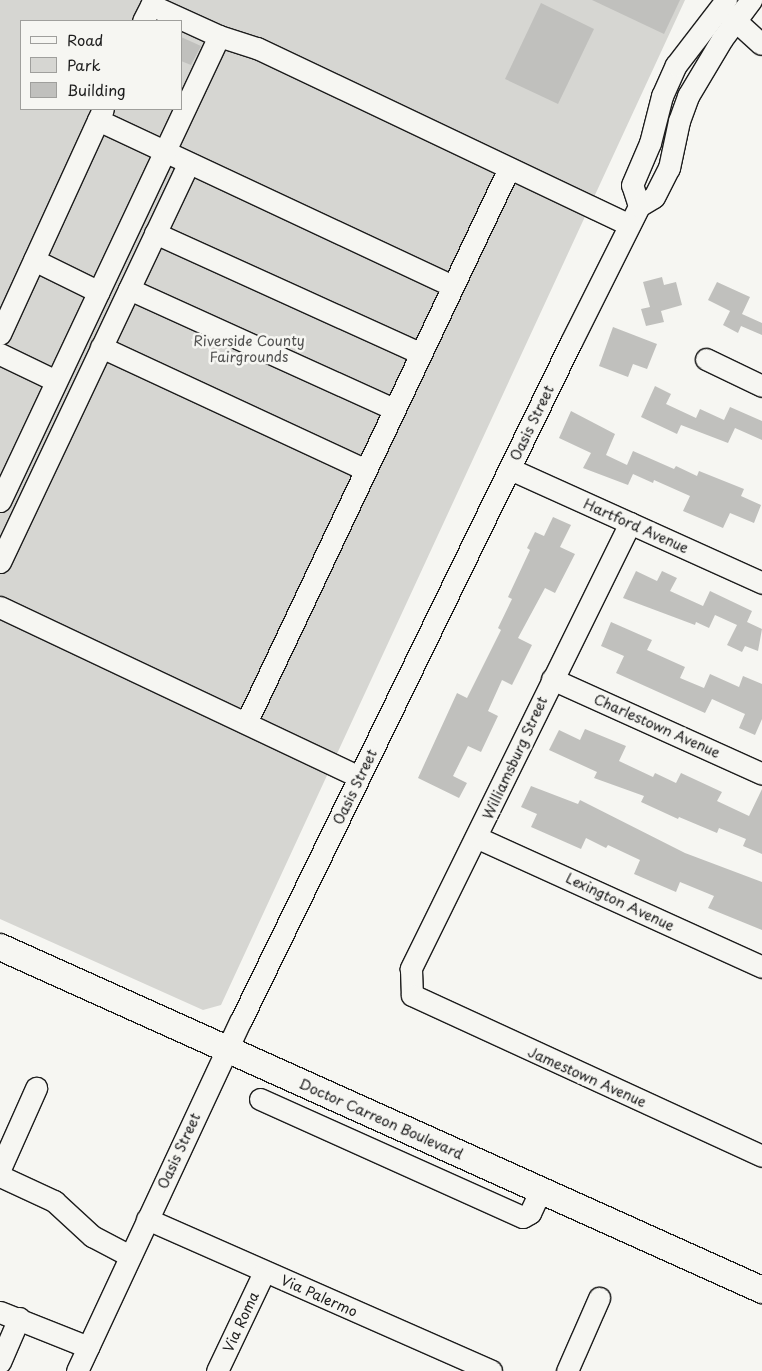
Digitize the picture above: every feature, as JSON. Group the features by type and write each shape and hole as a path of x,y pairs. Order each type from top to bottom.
{"main road":[{"name":"Doctor Carreon Boulevard","path":"0,947 540,1192 762,1290"}],"street":[{"name":"Oasis Street","path":"77,1371 227,1049 629,225 639,206 654,197 669,168 678,121 727,9 752,0"},
{"path":"143,20 151,4 219,36 257,48 629,225"},
{"path":"727,9 761,44"},
{"path":"0,501 219,36"},
{"path":"0,334 100,114 188,164 452,286"},
{"path":"0,562 188,164"},
{"path":"246,723 364,469 509,168"},
{"path":"156,232 419,353"},
{"path":"34,260 99,292"},
{"path":"129,289 393,409"},
{"path":"101,347 364,469"},
{"path":"0,354 56,381"},
{"path":"706,359 762,386"},
{"name":"Hartford Avenue","path":"510,469 762,583"},
{"name":"Williamsburg Street","path":"412,995 411,969 478,838 552,679 630,523"},
{"path":"0,607 360,776"},
{"name":"Charlestown Avenue","path":"552,679 762,774"},
{"name":"Lexington Avenue","path":"478,838 762,967"},
{"name":"Jamestown Avenue","path":"412,995 762,1156"},
{"path":"0,1169 36,1088"},
{"path":"260,1099 523,1217 530,1213 540,1192"},
{"path":"0,1176 54,1201 92,1236 130,1256"},
{"name":"Via Palermo","path":"147,1219 491,1371"},
{"name":"Via Roma","path":"217,1371 264,1272"},
{"path":"567,1371 599,1298"},
{"path":"0,1362 6,1313 88,1347"}],"green space":[{"name":"Riverside County Fairgrounds","path":"0,0 685,0 221,1005 203,1010 0,919"}],"building":[{"path":"592,0 680,0 664,34"},
{"path":"541,3 594,29 558,104 505,79"},
{"path":"182,37 201,46 191,65 182,61"},
{"path":"662,277 664,285 676,282 682,305 661,311 664,322 646,326 641,309 650,307 643,282"},
{"path":"717,282 750,297 742,314 762,323 762,335 741,326 738,333 723,325 730,311 708,300"},
{"path":"613,327 657,344 647,369 633,364 628,377 599,366"},
{"path":"655,386 671,394 666,404 696,418 700,409 724,420 730,407 762,421 762,440 735,428 728,443 681,425 677,434 641,417"},
{"path":"571,411 615,434 606,455 627,465 633,451 674,469 676,466 697,476 699,471 744,489 741,496 761,505 754,523 730,513 723,528 683,511 690,496 654,480 653,483 633,474 628,485 583,468 591,453 559,438"},
{"path":"553,517 571,525 560,547 575,554 555,593 545,588 518,638 532,645 512,685 502,680 488,711 498,716 481,752 468,746 453,776 467,783 459,798 418,778 457,693 467,698 501,630 498,628 512,599 508,597 530,550 527,548 535,532 544,536"},
{"path":"636,571 657,581 662,571 677,578 670,591 703,606 710,591 752,611 747,622 762,629 758,651 745,646 742,652 727,645 737,625 715,615 709,628 696,622 695,625 623,598"},
{"path":"611,622 652,640 647,650 685,667 680,678 704,688 710,674 739,687 743,676 762,684 762,719 755,735 739,728 745,714 712,699 705,713 616,673 624,656 601,646"},
{"path":"585,729 626,746 619,761 653,777 655,773 676,783 681,773 722,792 717,801 749,816 762,789 762,854 743,846 746,839 719,828 717,833 679,817 678,819 641,802 644,796 594,778 597,772 549,750 559,730 580,740"},
{"path":"531,786 578,804 580,800 685,853 762,882 762,930 708,908 714,896 680,882 676,892 634,874 640,860 608,845 606,848 586,838 581,849 531,827 537,814 521,807"}]}
